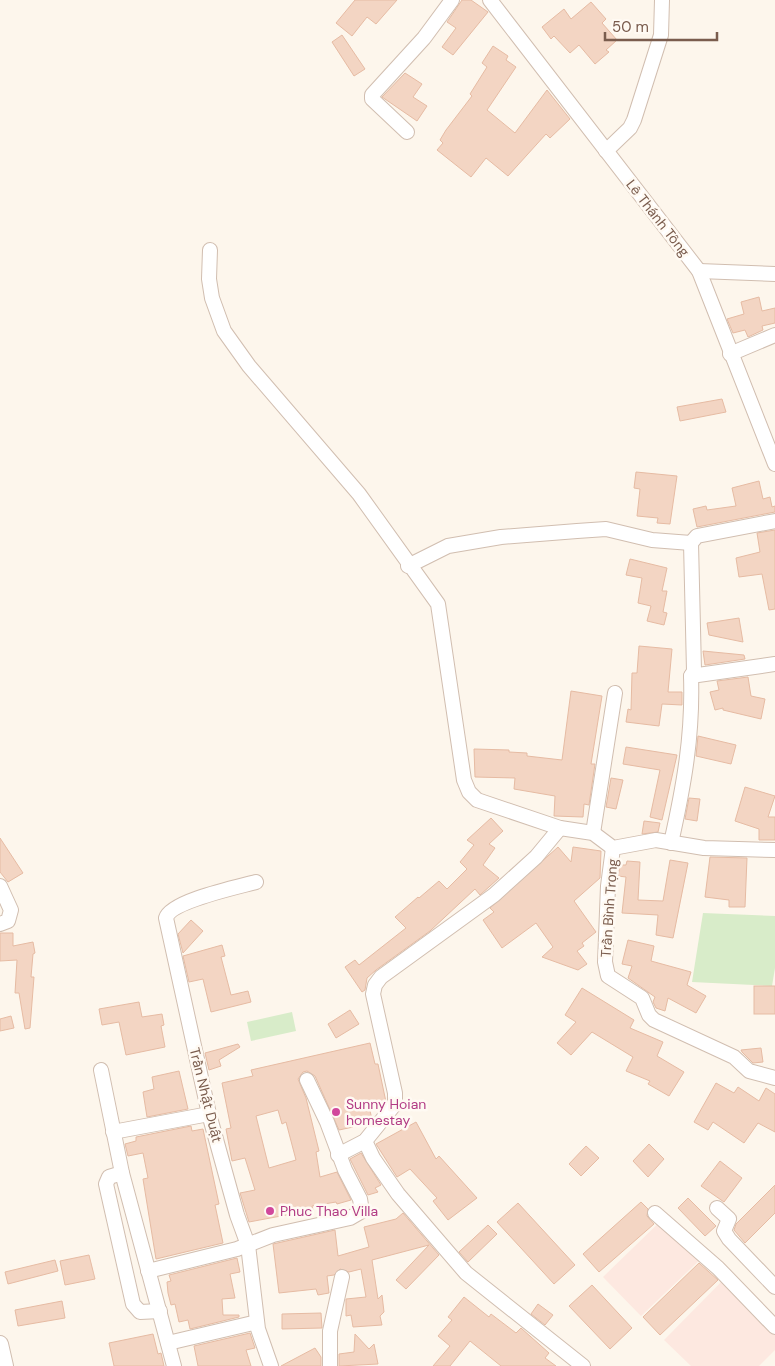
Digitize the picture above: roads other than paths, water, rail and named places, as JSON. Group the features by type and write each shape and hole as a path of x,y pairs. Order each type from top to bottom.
{"street":[{"path":"407,132 389,118 372,99 372,95 424,38 452,0"},
{"name":"Lê Thánh Tông","path":"490,0 699,271 730,354 775,464"},
{"path":"606,151 630,128 634,120 661,35 662,0"},
{"path":"210,250 209,280 212,298 224,331 249,366 359,494 408,566 438,604 464,780 469,792 477,800 560,828 593,833 613,848 656,840 704,848 775,850"},
{"path":"699,271 775,274"},
{"path":"730,354 775,335"},
{"path":"671,842 689,752 692,714 691,676 694,671 691,543 697,536 775,521"},
{"path":"408,566 448,546 501,537 606,529 652,540 691,543"},
{"path":"691,676 775,664"},
{"path":"593,833 615,693"},
{"path":"338,1155 365,1141 395,1104 395,1093 373,994 375,985 381,977 494,895 536,857 560,828"},
{"name":"Trần Bình Trọng","path":"613,848 608,886 605,962 608,976 642,998 649,1015 654,1020 734,1057 749,1071 775,1078"},
{"name":"Trần Nhật Duật","path":"256,882 208,895 172,909 166,918 209,1114 237,1215 248,1245 257,1322 271,1366"},
{"path":"0,886 10,910 8,921 0,924"},
{"path":"100,1070 122,1173 174,1366"},
{"path":"148,1271 248,1245 273,1235 350,1218 362,1211 360,1199 338,1155 327,1122 307,1080"},
{"path":"113,1132 209,1114"},
{"path":"365,1141 373,1158 398,1194 466,1273 583,1366"},
{"path":"122,1173 109,1178 106,1184 134,1304 140,1312 160,1311"},
{"path":"717,1208 728,1220 724,1231 729,1239 775,1287"},
{"path":"655,1213 718,1268 775,1327"},
{"path":"330,1366 330,1331 342,1277"},
{"path":"168,1343 257,1322"},
{"path":"0,1344 5,1366"}],"place":[{"name":"Sunny Hoian homestay","path":"336,1112"},
{"name":"Phuc Thao Villa","path":"270,1211"}]}
